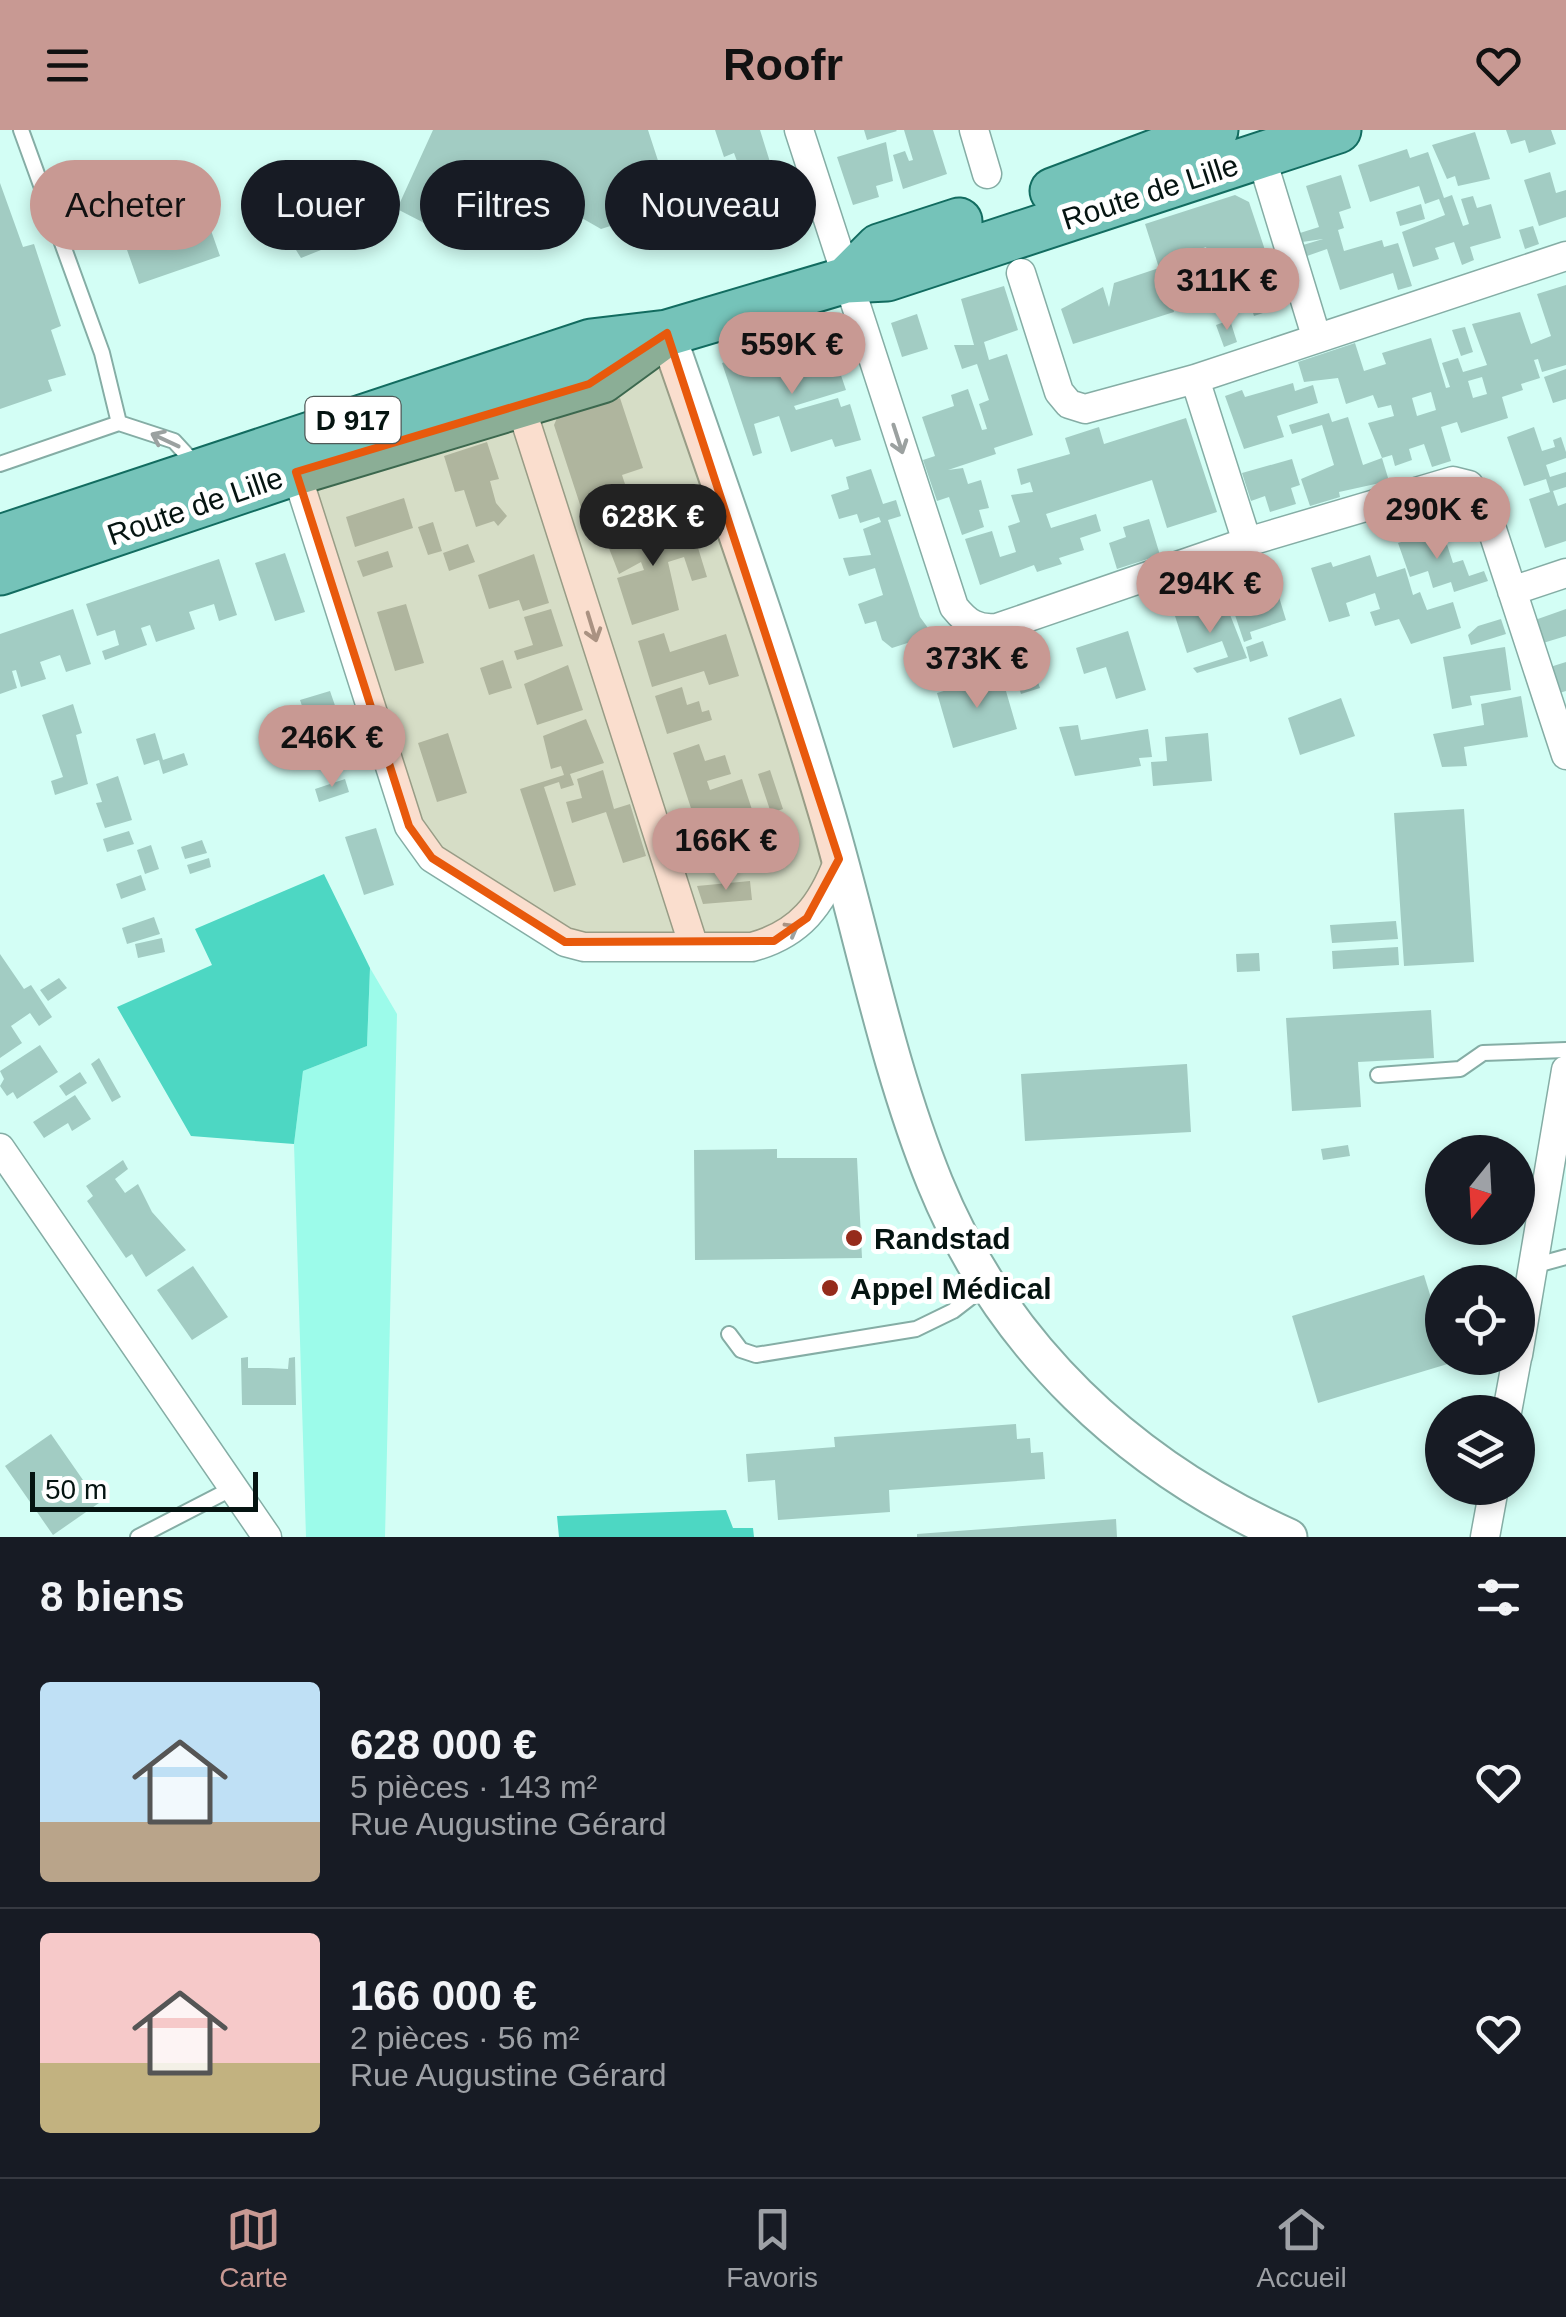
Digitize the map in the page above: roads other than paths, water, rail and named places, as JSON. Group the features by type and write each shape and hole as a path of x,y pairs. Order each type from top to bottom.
{"main road":[{"name":"Route de Lille","path":"0,538 590,342 667,333 846,280 887,278 1338,130"},
{"name":"Route de Lille","path":"846,280 879,247 1213,142"},
{"name":"Route de Lille","path":"0,572 506,397 602,380 667,333"}],"street":[{"path":"799,130 954,607 965,621 981,630 998,628 1247,542 1453,481 1468,485 1478,496 1566,756"},
{"path":"974,130 988,174"},
{"path":"1260,156 1316,336"},
{"path":"1021,273 1059,392 1069,404 1096,407 1194,379 1566,256"},
{"path":"667,333 838,859 918,1138 960,1238 1037,1355 1115,1431 1168,1473 1289,1537"},
{"path":"1194,379 1247,542"},
{"path":"506,397 694,947"},
{"path":"296,472 409,826 432,858 565,942 584,947 752,947 790,933 818,904 838,859"},
{"path":"1512,591 1566,573"},
{"path":"1534,1265 1558,1172 1566,1070"},
{"path":"0,1148 267,1537"},
{"path":"1485,1537 1491,1505"}],"lane":[{"path":"21,130 102,353 120,423"},
{"path":"596,359 667,333"},
{"path":"126,530 156,502 506,397"},
{"path":"0,464 120,423 174,440 202,470"},
{"path":"0,556 20,549 44,523"},
{"path":"1378,1075 1460,1070 1483,1053 1566,1050"},
{"path":"1535,1266 1566,1257"},
{"path":"729,1334 742,1350 756,1355 916,1329 952,1311 989,1284"},
{"path":"138,1537 232,1488"}],"place":[{"name":"Randstad","path":"854,1238"},
{"name":"Appel Médical","path":"830,1288"}]}
